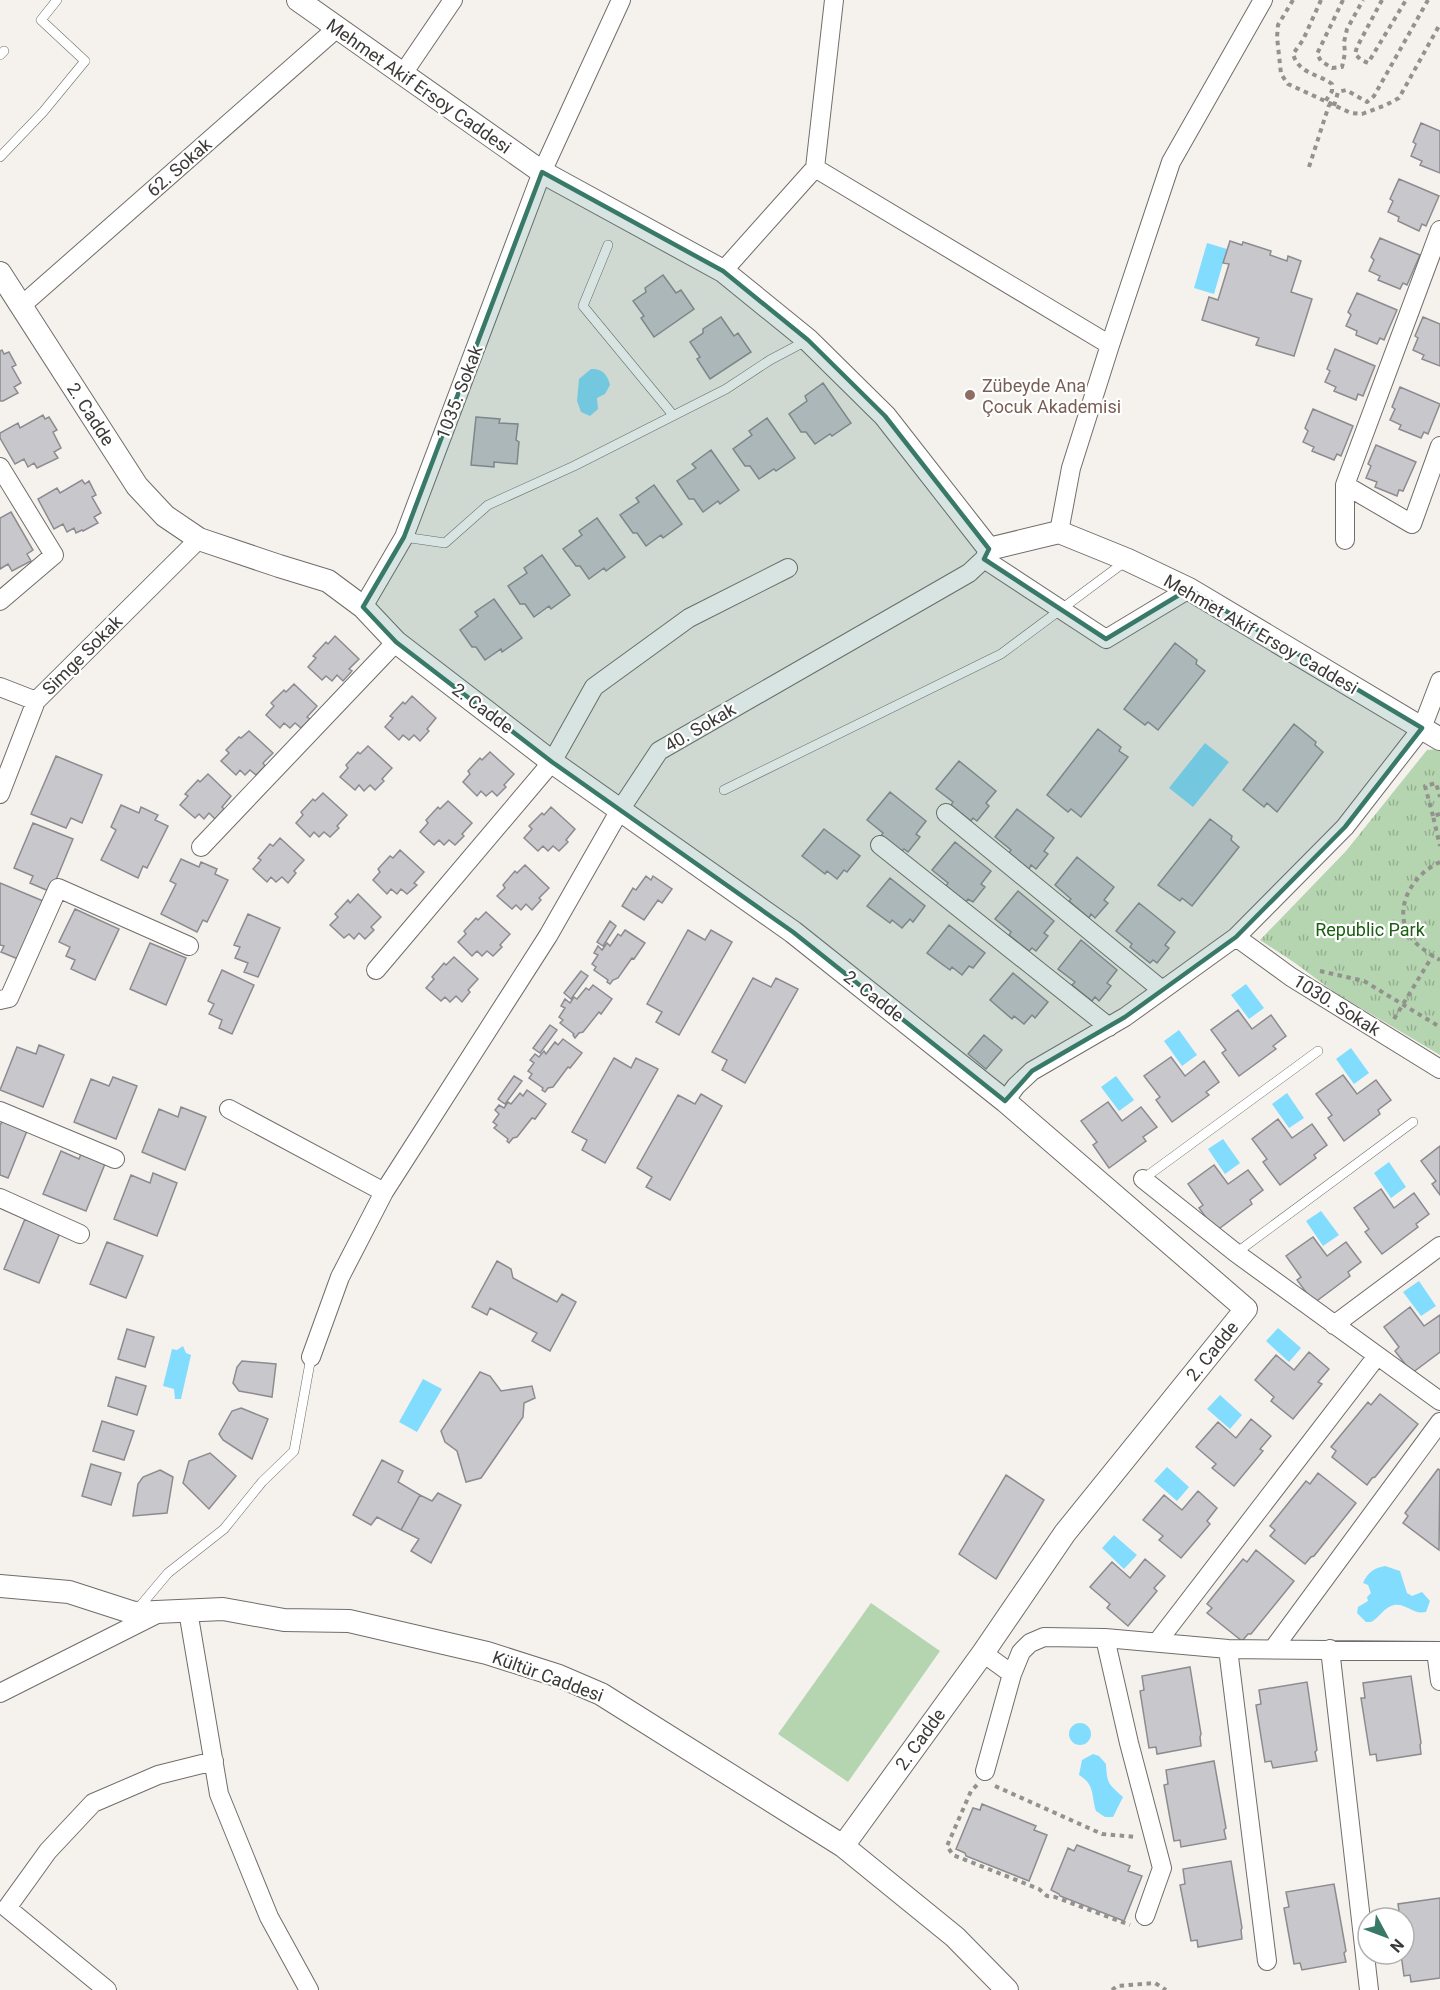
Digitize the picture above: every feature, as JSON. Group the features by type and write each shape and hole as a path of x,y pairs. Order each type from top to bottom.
{"street":[{"name":"Mehmet Akif Ersoy Caddesi","path":"298,0 336,29 542,172 723,272 808,340 885,416 987,554"},
{"path":"402,75 453,0"},
{"path":"542,172 621,0"},
{"path":"723,272 815,168 834,0"},
{"path":"987,554 1059,532 1071,468 1171,162 1263,0"},
{"name":"62. Sokak","path":"21,306 336,29"},
{"path":"815,168 1110,345"},
{"name":"1035. Sokak","path":"363,607 404,537 542,172"},
{"path":"1345,540 1345,485 1440,230"},
{"name":"2. Cadde","path":"0,273 137,486 165,516 199,539 328,580 363,607 396,642 552,762 793,932 1005,1101 1246,1309 1065,1533 983,1653 843,1846"},
{"path":"1345,485 1412,524 1440,446"},
{"path":"0,467 54,555 0,601"},
{"name":"Mehmet Akif Ersoy Caddesi","path":"1059,532 1128,560 1189,589 1431,734"},
{"name":"Simge Sokak","path":"0,794 36,701 199,539"},
{"path":"987,554 1106,639 1189,589"},
{"name":"40. Sokak","path":"311,1357 340,1277 384,1192 548,936 620,810 659,751 969,573 987,554"},
{"path":"376,970 552,762 594,687 689,618 788,568"},
{"path":"201,847 396,642"},
{"path":"1005,1101 1016,1086 1032,1071 1110,1027 1236,937 1345,827 1431,734 1440,681"},
{"path":"0,687 36,701"},
{"path":"946,813 1162,990"},
{"path":"880,845 1110,1027"},
{"path":"0,1000 9,998 58,888 189,946"},
{"name":"1030. Sokak","path":"1236,937 1291,977 1440,1069"},
{"path":"229,1109 384,1192"},
{"path":"0,1112 115,1159"},
{"path":"1143,1179 1236,1253 1377,1356 1439,1398"},
{"path":"0,1198 80,1234"},
{"path":"1334,1325 1440,1246"},
{"path":"1158,1641 1377,1356"},
{"path":"1273,1649 1440,1422"},
{"name":"Kültür Caddesi","path":"0,1586 69,1592 135,1613 198,1609 223,1610 284,1620 349,1621 487,1653 559,1676 601,1694 843,1846 955,1937 1007,1990"},
{"path":"0,1693 163,1611"},
{"path":"188,1611 219,1794 269,1917 309,1990"},
{"path":"984,1779 1012,1674 1021,1652 1030,1643 1044,1637 1158,1641 1228,1649 1438,1651 1440,1681"},
{"path":"1105,1638 1129,1743 1162,1868 1145,1916"},
{"path":"1228,1649 1267,1961"},
{"path":"1330,1649 1369,1990"},
{"path":"983,1653 1012,1674"},
{"path":"107,1990 8,1908 48,1851 93,1803 158,1775 214,1761"}],"lane":[{"path":"0,157 43,112 85,61 41,20 57,0"},
{"path":"608,245 583,306 673,416"},
{"path":"404,537 445,543 488,506 574,466 726,389 770,360 808,340"},
{"path":"724,790 1001,654 1128,560"},
{"path":"1143,1179 1318,1051"},
{"path":"1236,1253 1413,1122"},
{"path":"135,1613 168,1573 224,1529 262,1482 294,1450 311,1357"}],"path":[{"path":"1293,0 1278,25 1276,37 1281,74 1288,84 1351,114 1362,114 1399,98 1440,24"},
{"path":"1309,166 1329,104 1332,84 1322,77 1307,73 1295,62 1293,54 1303,40 1322,0"},
{"path":"1343,0 1317,54 1321,61 1332,68 1342,67 1347,29 1363,0"},
{"path":"1382,0 1357,47 1356,54 1368,63 1407,0"},
{"path":"1329,104 1338,92 1346,90 1367,102 1374,96 1428,0"},
{"path":"1440,798 1436,783 1425,786 1440,846"},
{"path":"1433,816 1440,814"},
{"path":"1440,862 1417,879 1408,890 1404,904 1404,918 1414,941 1440,960"},
{"path":"1385,1035 1433,955"},
{"path":"1291,977 1313,970 1364,981 1440,1027"},
{"path":"1145,1916 1137,1924 1128,1926 1055,1897 1047,1896 1039,1889 953,1855 947,1846 971,1791 984,1779 1102,1834 1155,1840"},
{"path":"1112,1990 1117,1986 1155,1983 1166,1990"}],"highlighted area":[{"path":"542,172 723,271 808,340 885,416 989,549 984,559 1106,639 1189,589 1422,728 1345,827 1236,937 1125,1017 1032,1071 1005,1101 793,932 552,762 396,642 363,607 404,537"}],"green space":[{"name":"Republic Park","path":"1427,750 1440,750 1440,1055 1334,992 1260,940 1346,851"},
{"path":"871,1603 940,1651 848,1782 778,1734"}],"water":[{"path":"1207,243 1227,249 1214,294 1194,288"},
{"path":"591,369 604,373 610,385 605,394 597,398 598,409 590,416 581,412 577,401 579,379"},
{"path":"1205,743 1229,762 1193,807 1169,788"},
{"path":"1246,984 1264,1008 1249,1019 1231,995"},
{"path":"1179,1030 1197,1055 1182,1066 1164,1041"},
{"path":"1351,1048 1369,1073 1354,1084 1336,1059"},
{"path":"1116,1076 1134,1100 1119,1111 1101,1087"},
{"path":"1287,1093 1304,1118 1289,1128 1272,1104"},
{"path":"1223,1139 1240,1163 1225,1174 1208,1149"},
{"path":"1389,1162 1406,1187 1391,1198 1374,1173"},
{"path":"1321,1211 1339,1235 1323,1246 1306,1221"},
{"path":"1419,1281 1436,1306 1421,1316 1403,1292"},
{"path":"1278,1328 1301,1348 1289,1362 1266,1341"},
{"path":"183,1346 186,1353 191,1355 181,1399 175,1399 174,1389 163,1386 172,1349 177,1350"},
{"path":"423,1379 442,1389 417,1432 399,1422"},
{"path":"1220,1395 1242,1415 1230,1429 1207,1409"},
{"path":"1167,1467 1189,1487 1177,1501 1154,1481"},
{"path":"1114,1535 1137,1555 1124,1569 1102,1548"},
{"path":"1385,1566 1400,1571 1407,1593 1412,1596 1422,1592 1430,1601 1426,1612 1417,1612 1394,1605 1371,1622 1366,1622 1357,1613 1358,1607 1368,1601 1367,1597 1371,1593 1368,1585 1363,1583 1365,1579 1371,1571"},
{"path":"1080,1723 1088,1726 1091,1734 1088,1742 1080,1745 1072,1742 1069,1734 1072,1726"},
{"path":"1093,1754 1099,1756 1106,1764 1110,1784 1123,1797 1113,1817 1105,1817 1096,1811 1092,1790 1088,1782 1079,1775 1082,1760"}],"building":[{"path":"1421,123 1440,131 1440,173 1420,165 1422,161 1411,156 1416,144 1413,142"},
{"path":"1399,179 1439,196 1426,226 1422,224 1419,231 1398,221 1399,217 1388,212 1393,201 1390,199"},
{"path":"1380,238 1420,255 1407,285 1403,283 1400,289 1378,280 1380,276 1369,271 1374,260 1371,257"},
{"path":"1230,241 1242,245 1243,242 1271,251 1270,255 1287,261 1288,256 1301,261 1291,292 1312,299 1294,356 1256,345 1259,338 1202,320 1209,297 1218,300 1229,264 1223,263"},
{"path":"663,275 676,293 681,290 694,309 654,337 641,318 644,316 633,301 646,292 645,288"},
{"path":"1357,293 1397,310 1384,340 1380,338 1377,344 1356,335 1357,331 1346,326 1351,315 1348,312"},
{"path":"721,317 734,336 738,333 751,352 710,379 697,359 700,357 690,342 703,333 703,329"},
{"path":"1423,317 1440,324 1440,366 1422,359 1424,355 1413,350 1418,338 1415,336"},
{"path":"1335,349 1375,366 1363,396 1358,394 1356,400 1334,391 1336,387 1325,382 1330,371 1327,369"},
{"path":"2,350 4,354 9,352 16,365 12,367 21,383 14,387 18,393 0,401 0,351"},
{"path":"823,383 851,423 815,444 806,432 801,432 789,414 807,401 805,396"},
{"path":"1400,387 1440,404 1428,434 1424,432 1421,438 1399,429 1401,425 1390,420 1395,409 1392,407"},
{"path":"1313,409 1353,426 1341,456 1337,454 1334,460 1312,451 1314,447 1303,442 1308,431 1305,428"},
{"path":"43,415 45,419 49,417 57,430 53,432 61,448 54,452 58,458 37,468 34,463 28,467 24,459 15,464 0,438 0,433 18,423 20,428"},
{"path":"476,417 500,419 499,423 518,424 517,464 494,462 494,467 471,465"},
{"path":"767,418 795,458 759,479 750,466 745,466 733,449 752,435 749,431"},
{"path":"1376,445 1416,462 1403,491 1399,490 1397,496 1375,487 1377,482 1366,478 1371,466 1368,464"},
{"path":"711,450 739,490 720,504 718,501 703,512 694,499 689,499 677,481 696,468 692,464"},
{"path":"82,480 85,484 89,481 96,495 92,497 101,513 94,517 98,523 76,533 74,528 67,532 63,524 54,529 38,499 57,488 60,493"},
{"path":"654,485 682,524 663,538 661,535 646,546 620,515 639,502 636,498"},
{"path":"11,512 33,550 27,554 31,561 12,571 8,564 0,569 0,518"},
{"path":"597,518 625,557 606,571 604,568 589,579 563,549 582,535 579,531"},
{"path":"542,555 570,595 551,609 549,606 534,617 525,604 520,604 508,586 527,573 524,568"},
{"path":"494,599 522,638 502,652 501,649 485,660 460,630 478,616 475,612"},
{"path":"335,636 359,659 349,669 352,671 343,681 337,675 332,681 326,676 322,680 308,667 316,658 313,656"},
{"path":"1175,643 1197,660 1196,664 1205,671 1158,730 1148,722 1145,725 1124,709"},
{"path":"294,684 317,706 307,717 310,719 301,728 295,723 290,728 284,723 280,728 266,715 274,706 271,703"},
{"path":"412,696 436,718 420,741 414,735 409,740 403,735 399,740 385,727 393,718 390,716"},
{"path":"1294,724 1316,742 1315,745 1323,752 1277,812 1267,803 1264,807 1243,790"},
{"path":"1098,729 1121,747 1119,751 1128,757 1081,817 1071,809 1068,812 1047,795"},
{"path":"249,731 273,753 256,775 250,770 245,775 240,770 236,775 221,761 229,753 226,750"},
{"path":"368,746 392,768 375,790 370,785 364,791 359,785 355,790 340,777 348,768 346,765 358,752 360,754"},
{"path":"490,752 514,774 497,796 492,791 486,796 481,791 477,796 463,782 470,774 468,771 480,758 482,760"},
{"path":"56,756 102,775 82,823 71,818 66,828 31,814"},
{"path":"959,761 996,791 986,803 989,806 977,821 973,818 971,821 951,805 953,802 936,789"},
{"path":"208,774 231,796 215,819 209,813 204,819 199,814 195,818 180,805 188,796 185,794 198,780 200,782"},
{"path":"890,792 926,821 916,834 920,837 908,852 904,849 901,852 881,836 883,833 867,820"},
{"path":"323,793 347,815 330,837 324,832 319,837 314,832 310,837 296,823 303,815 301,812 313,799 315,801"},
{"path":"448,801 472,823 455,845 449,840 444,845 439,840 434,845 420,832 428,823 426,820 438,807 440,809"},
{"path":"121,805 139,813 141,807 158,815 155,820 168,826 147,868 143,866 138,878 101,860 116,830 111,827"},
{"path":"551,807 575,829 566,840 568,842 559,851 553,846 548,851 543,846 538,851 524,838 532,829 529,826"},
{"path":"1017,809 1054,838 1044,851 1048,854 1036,869 1031,865 1029,869 1009,853 1011,850 995,837"},
{"path":"1210,819 1232,836 1231,840 1239,847 1192,906 1182,898 1180,901 1158,885"},
{"path":"33,823 73,839 51,892 30,883 33,876 14,868"},
{"path":"824,829 860,856 847,872 844,870 837,879 827,871 825,874 802,856"},
{"path":"280,838 304,860 294,871 296,873 288,883 282,877 276,882 271,877 267,882 253,869 261,860 258,858 270,844 273,846"},
{"path":"955,842 991,871 981,884 985,887 973,902 968,899 966,902 946,886 948,883 932,870"},
{"path":"400,850 424,872 414,883 417,885 407,894 401,889 397,894 391,889 387,894 373,880 380,872 378,869 390,856 393,858"},
{"path":"1077,857 1114,887 1104,900 1108,903 1095,918 1091,914 1089,918 1055,885"},
{"path":"181,859 199,867 201,862 217,869 215,874 228,880 207,922 203,920 197,932 161,914 176,884 170,881"},
{"path":"525,865 549,888 532,910 526,904 521,910 516,905 512,909 497,896 505,888 503,885 515,871 517,873"},
{"path":"646,876 651,880 653,876 672,889 662,903 658,900 644,920 622,906 633,888 636,890"},
{"path":"890,878 925,906 913,922 910,919 902,928 892,920 890,923 867,906"},
{"path":"0,883 43,901 18,959 1,952 4,946 0,945"},
{"path":"1018,891 1054,921 1044,933 1048,936 1036,951 1032,948 1029,951 1009,935 1011,932 995,919"},
{"path":"358,894 381,917 371,927 374,930 365,939 359,933 354,939 349,934 344,938 330,925 338,917 335,914 348,900 350,903"},
{"path":"1139,903 1175,932 1165,945 1169,948 1157,963 1153,960 1150,963 1130,947 1132,944 1116,931"},
{"path":"75,909 119,929 95,980 71,969 75,960 66,956 70,947 59,942"},
{"path":"486,912 510,934 493,956 487,951 482,956 477,951 472,956 458,942 476,918 478,920"},
{"path":"248,914 280,928 258,977 244,972 248,963 235,958 240,947 234,945"},
{"path":"610,921 616,926 603,946 597,942"},
{"path":"949,925 985,953 973,968 969,966 962,975 952,967 950,970 927,953"},
{"path":"625,930 645,943 618,978 610,984 594,970 596,967 592,964 598,955 594,953 598,946 602,950 607,943 610,946 618,934 621,936"},
{"path":"688,930 705,940 711,930 732,942 679,1035 656,1022 662,1012 647,1004"},
{"path":"1081,940 1117,970 1107,983 1111,986 1099,1001 1095,997 1092,1001 1072,985 1075,982 1058,969"},
{"path":"150,943 186,958 166,1005 130,989"},
{"path":"454,957 478,979 468,990 470,992 462,1002 456,996 450,1002 445,997 441,1001 426,988 444,963 446,965"},
{"path":"222,970 254,985 232,1034 219,1028 222,1020 209,1014 214,1004 208,1001"},
{"path":"581,971 588,976 571,999 564,993"},
{"path":"1013,973 1048,1002 1035,1018 1032,1015 1024,1024 1014,1016 1012,1019 990,1000"},
{"path":"753,978 771,987 776,978 798,989 745,1083 722,1070 727,1060 712,1052"},
{"path":"593,985 612,999 601,1014 599,1012 583,1032 575,1038 574,1034 560,1023 563,1020 559,1017 565,1008 561,1006 565,999 570,1003 574,997 577,999 586,988 589,990"},
{"path":"1238,1010 1252,1029 1271,1015 1286,1036 1273,1046 1276,1049 1239,1076 1222,1053 1226,1050 1211,1030"},
{"path":"550,1025 557,1030 540,1053 533,1048"},
{"path":"984,1035 1002,1050 986,1069 968,1054"},
{"path":"563,1039 582,1053 553,1087 548,1088 545,1092 529,1078 532,1074 528,1071 534,1063 530,1060 535,1054 539,1057 544,1051 546,1054 555,1042 558,1045"},
{"path":"39,1045 64,1055 43,1107 0,1090 17,1047 36,1054"},
{"path":"1171,1057 1185,1076 1204,1061 1219,1082 1206,1092 1209,1095 1172,1122 1156,1100 1160,1097 1144,1076"},
{"path":"614,1058 631,1068 636,1058 658,1069 605,1163 582,1150 587,1140 572,1132"},
{"path":"1343,1075 1357,1094 1376,1080 1391,1100 1378,1110 1380,1114 1344,1141 1328,1118 1332,1115 1316,1094"},
{"path":"514,1076 522,1081 505,1104 498,1099"},
{"path":"113,1077 137,1086 116,1139 74,1122 91,1079 109,1086"},
{"path":"527,1090 546,1104 535,1119 532,1118 517,1137 509,1143 508,1139 494,1128 497,1125 493,1122 499,1114 495,1110 499,1105 504,1108 508,1102 511,1104 520,1093 523,1096"},
{"path":"701,1094 722,1106 670,1200 646,1187 652,1177 637,1168 678,1095 695,1104"},
{"path":"1108,1102 1122,1121 1141,1107 1157,1127 1143,1137 1146,1141 1109,1168 1093,1145 1097,1142 1081,1121"},
{"path":"181,1107 206,1117 185,1170 142,1152 159,1109 178,1117"},
{"path":"5,1117 29,1126 8,1178 0,1175 0,1125"},
{"path":"1278,1119 1292,1138 1312,1124 1327,1145 1314,1155 1316,1158 1280,1185 1263,1162 1267,1159 1252,1139"},
{"path":"1440,1146 1440,1195 1432,1184 1436,1181 1421,1161"},
{"path":"83,1149 107,1159 86,1211 43,1194 61,1151 79,1159"},
{"path":"1214,1165 1228,1184 1248,1170 1263,1190 1250,1200 1252,1204 1216,1231 1199,1208 1203,1205 1188,1184"},
{"path":"153,1173 177,1183 157,1236 114,1219 131,1175 150,1183"},
{"path":"1381,1189 1394,1208 1414,1193 1429,1214 1416,1224 1418,1227 1382,1254 1365,1232 1369,1229 1354,1208"},
{"path":"25,1219 60,1233 39,1283 4,1269"},
{"path":"1313,1237 1327,1256 1346,1242 1361,1262 1348,1272 1350,1276 1314,1303 1297,1280 1301,1277 1286,1256"},
{"path":"107,1242 143,1256 126,1298 90,1284"},
{"path":"497,1261 511,1269 513,1278 557,1302 562,1294 576,1302 550,1351 532,1341 537,1333 490,1308 487,1315 472,1307"},
{"path":"1410,1307 1424,1326 1440,1315 1440,1352 1412,1373 1395,1351 1399,1347 1384,1327"},
{"path":"127,1329 154,1337 145,1367 118,1359"},
{"path":"1309,1352 1329,1369 1318,1382 1322,1384 1293,1419 1271,1401 1274,1397 1255,1380 1276,1355 1294,1370"},
{"path":"242,1361 276,1364 272,1397 239,1391 233,1383 237,1367"},
{"path":"480,1372 490,1376 501,1391 532,1386 535,1398 524,1403 523,1417 481,1478 466,1482 457,1451 445,1442 441,1431"},
{"path":"116,1377 146,1386 137,1415 108,1406"},
{"path":"1380,1394 1418,1424 1367,1485 1332,1457 1336,1451 1331,1447 1368,1402 1371,1405"},
{"path":"241,1408 268,1419 252,1459 223,1440 219,1434 232,1411"},
{"path":"1251,1419 1271,1436 1260,1449 1263,1451 1234,1486 1212,1468 1216,1464 1196,1447 1218,1422 1236,1438"},
{"path":"102,1421 134,1431 124,1460 93,1451"},
{"path":"210,1453 236,1476 209,1509 183,1483 189,1461"},
{"path":"382,1460 403,1471 398,1482 420,1495 401,1530 377,1517 371,1525 353,1515"},
{"path":"91,1464 121,1473 111,1505 82,1496"},
{"path":"1438,1469 1440,1470 1439,1550 1403,1523 1408,1516 1405,1513"},
{"path":"160,1470 173,1477 167,1513 133,1516 138,1484 143,1477"},
{"path":"1318,1473 1356,1503 1305,1564 1270,1536 1275,1530 1270,1526 1306,1481 1310,1484"},
{"path":"1006,1475 1044,1500 996,1579 959,1554"},
{"path":"1198,1491 1217,1508 1207,1521 1210,1524 1181,1558 1159,1540 1163,1536 1143,1520 1164,1495 1182,1510"},
{"path":"438,1493 461,1505 431,1563 411,1551 419,1539 401,1530 420,1495 432,1501"},
{"path":"1256,1550 1294,1581 1251,1634 1248,1634 1242,1641 1207,1613 1212,1608 1207,1604 1243,1559 1247,1562"},
{"path":"1145,1559 1165,1576 1154,1588 1157,1591 1128,1626 1107,1608 1110,1604 1090,1587 1112,1562 1130,1578"},
{"path":"1190,1667 1201,1746 1157,1754 1156,1747 1149,1748 1140,1691 1144,1690 1142,1676"},
{"path":"1411,1676 1421,1754 1377,1761 1376,1754 1370,1755 1361,1698 1365,1698 1363,1683"},
{"path":"1307,1682 1317,1761 1273,1768 1271,1761 1265,1762 1256,1705 1261,1704 1259,1690"},
{"path":"1214,1761 1226,1839 1181,1847 1180,1840 1174,1841 1164,1785 1168,1784 1166,1770"},
{"path":"982,1804 1036,1826 1034,1830 1047,1835 1029,1881 966,1856 965,1853 956,1849 973,1808 980,1810"},
{"path":"1077,1845 1130,1866 1128,1871 1142,1876 1124,1921 1060,1896 1051,1890 1068,1848 1074,1851"},
{"path":"1231,1861 1242,1939 1198,1947 1197,1940 1191,1941 1180,1885 1185,1884 1183,1869"},
{"path":"1334,1884 1346,1962 1302,1970 1300,1963 1294,1964 1284,1908 1289,1907 1286,1892"},
{"path":"1440,1898 1440,1978 1411,1982 1410,1975 1404,1976 1403,1966 1416,1966 1416,1906 1398,1906 1398,1904"}],"place":[{"name":"Zübeyde Ana Çocuk Akademisi","path":"970,395"}]}
